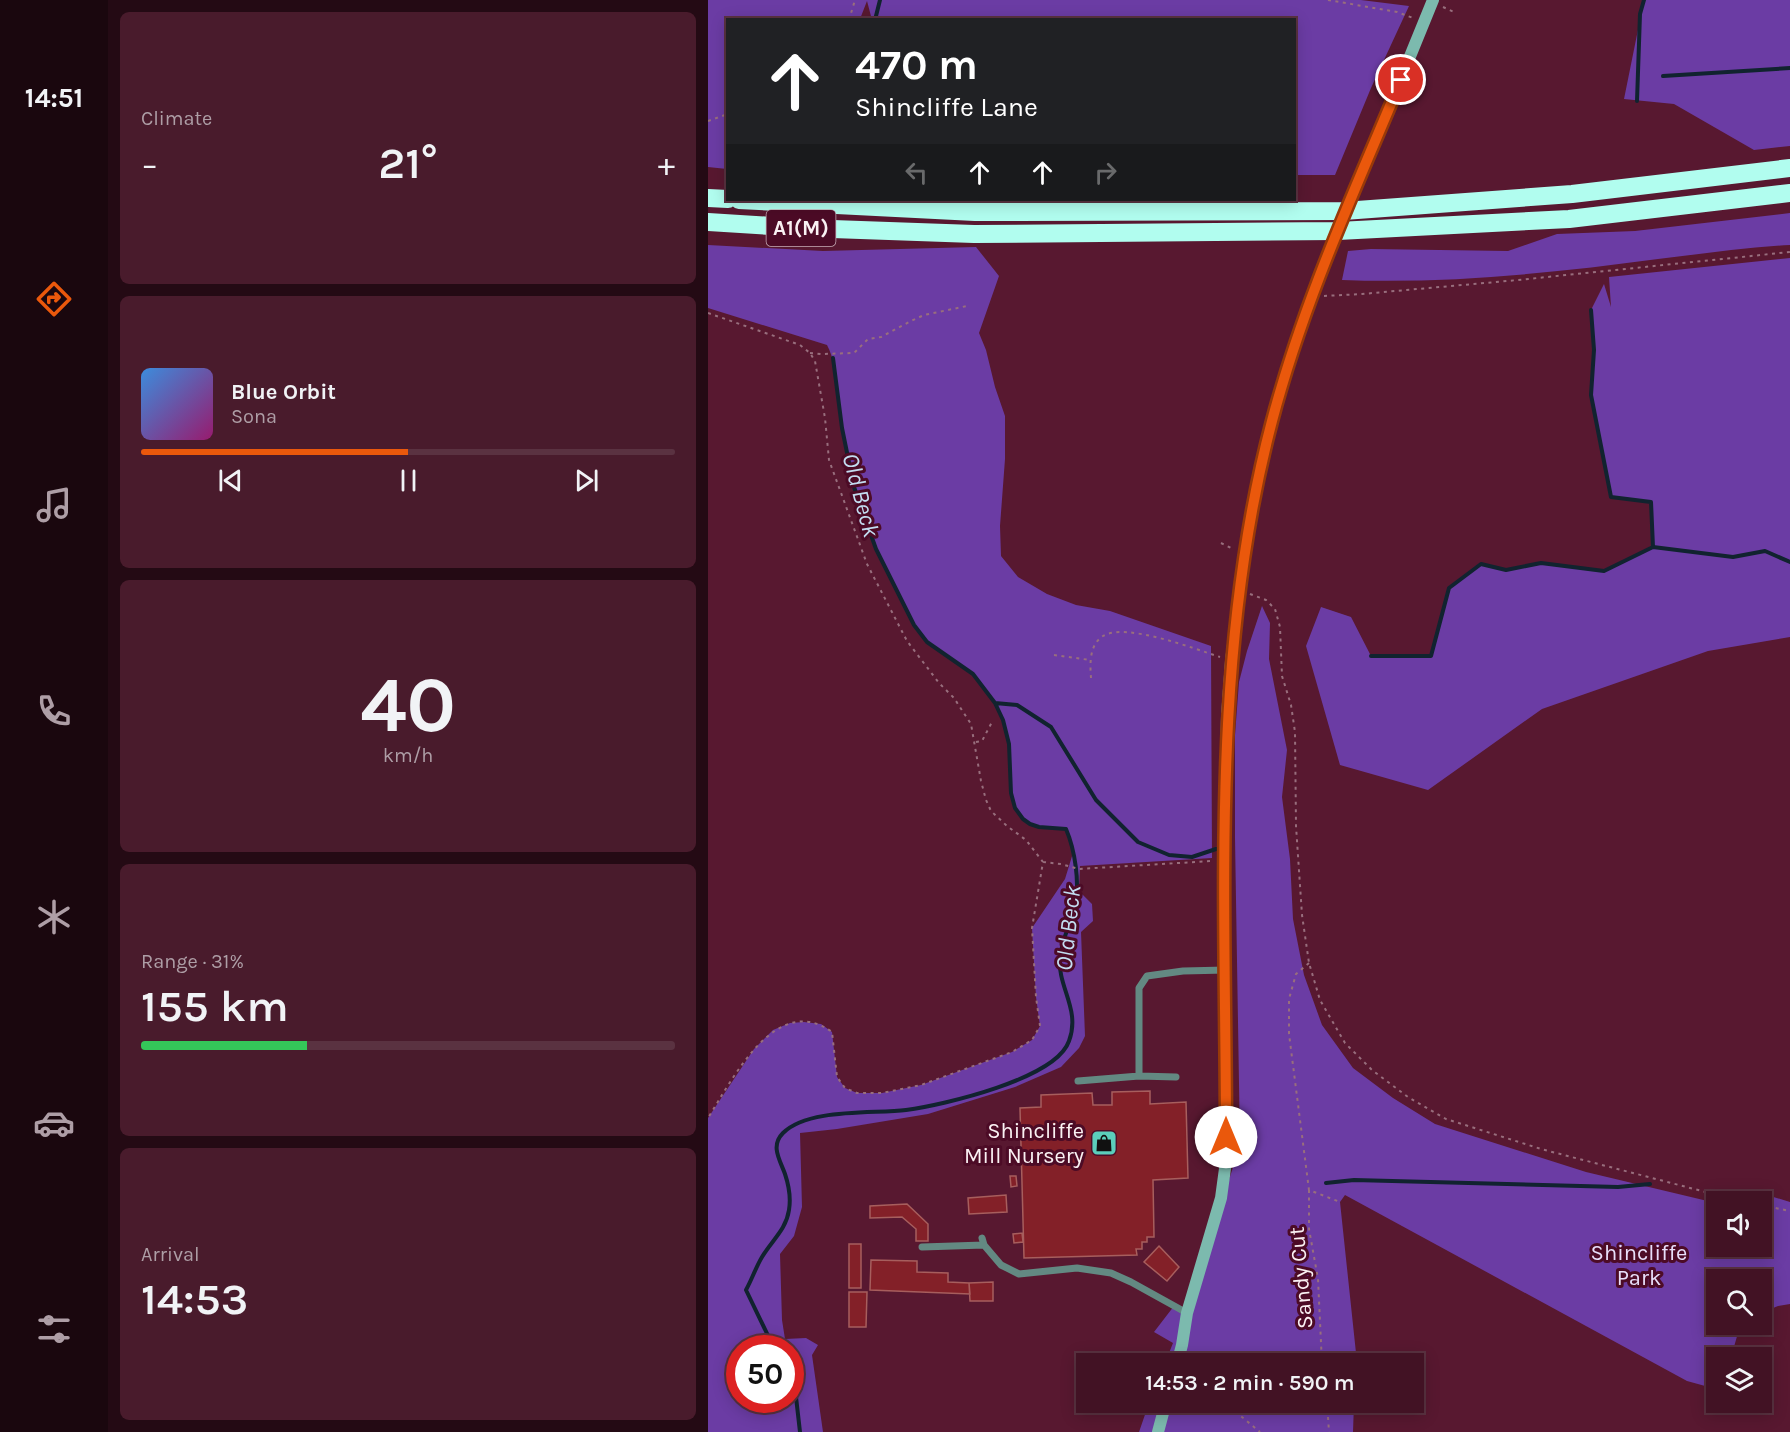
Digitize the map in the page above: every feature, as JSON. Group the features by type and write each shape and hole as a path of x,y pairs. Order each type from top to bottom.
{"highway":[{"name":"A1(M)","path":"759,201 975,212 1344,210 1572,194 1790,168"},
{"name":"A1(M)","path":"708,222 962,234 1338,231 1569,219 1790,193"},
{"path":"708,198 726,199"}],"main road":[{"path":"1180,1353 1187,1313 1221,1197 1226,1161 1224,861 1227,716 1239,592 1252,511 1271,423 1312,294 1433,0"},
{"path":"1158,1432 1163,1413"}],"lane":[{"path":"1139,1076 1139,988 1147,976 1183,971 1226,970"},
{"path":"1078,1081 1139,1076 1176,1077"},
{"path":"922,1247 983,1242 1001,1265 1019,1274 1077,1268 1111,1274 1131,1282 1187,1313"}],"path":[{"path":"850,18 855,0"},
{"path":"1328,0 1397,12 1425,22"},
{"path":"708,121 726,115"},
{"path":"1312,294 1332,296 1362,294 1790,252"},
{"path":"708,313 820,354 854,353 868,339 881,337 924,315 967,306"},
{"path":"810,352 817,369 829,460 867,564 907,642 964,712 971,724 976,742 981,781 991,811 1006,826 1026,840 1043,862 1079,869 1224,861"},
{"path":"1239,592 1266,600 1275,609 1280,627 1282,675 1291,705 1295,732 1296,826 1302,915 1309,963 1320,1000 1345,1043 1372,1070 1408,1097 1446,1119 1496,1137 1706,1192"},
{"path":"1092,678 1090,660 1094,648 1102,636 1116,631 1134,632 1231,661"},
{"path":"1054,655 1090,660"},
{"path":"976,742 982,741 992,722"},
{"path":"708,1118 754,1049 773,1030 790,1023 821,1024 832,1032 837,1077 845,1088 857,1093 882,1093 921,1085 1012,1052 1032,1040 1041,1026 1036,997 1032,928 1043,862"},
{"name":"Sandy Cut","path":"1309,963 1296,974 1289,999 1289,1022 1309,1190 1309,1229 1317,1279 1321,1353"},
{"path":"1309,1190 1340,1202"},
{"path":"1772,1207 1790,1211"},
{"path":"1237,1413 1260,1432"},
{"path":"1328,1413 1329,1432"}],"green space":[{"path":"708,0 1361,0 1409,6 1371,88 1335,175 1296,175 1296,18 871,18 867,1 860,18 726,18 726,169 708,167"},
{"path":"1644,0 1790,0 1790,146 1754,150 1674,104 1624,99"},
{"path":"1790,213 1790,245 1500,276 1461,279 1342,280 1348,251 1371,249 1508,251 1557,234 1635,231"},
{"path":"708,245 823,251 976,247 999,276 979,333 1005,416 1005,459 1000,526 1001,556 1018,577 1047,594 1076,605 1110,611 1211,646 1212,858 1080,866 1079,891 1092,904 1093,921 1081,932 1085,1036 1079,1048 1061,1067 1015,1087 928,1114 800,1133 802,1207 794,1236 780,1254 784,1335 726,1335 726,1413 804,1413 804,1338 806,1338 818,1345 812,1355 823,1432 708,1432 708,1118 754,1049 773,1030 790,1023 821,1024 832,1032 837,1077 845,1088 857,1093 882,1093 921,1085 1012,1052 1032,1040 1040,1026 1032,928 1065,879 1073,853 1066,829 1034,826 1020,816 1011,792 1006,731 997,707 986,688 972,673 921,635 893,586 865,522 856,491 842,429 834,365 827,345 708,308"},
{"path":"1790,258 1790,637 1708,651 1542,709 1428,790 1340,765 1306,646 1321,607 1351,617 1371,656 1431,656 1449,588 1481,564 1506,570 1541,563 1604,571 1652,547 1651,502 1611,497 1591,395 1594,350 1591,310 1604,284 1611,307 1609,277"},
{"name":"Shincliffe Park","path":"1262,606 1270,623 1269,659 1287,750 1282,797 1290,859 1293,919 1304,975 1322,1025 1353,1068 1393,1098 1435,1124 1586,1172 1706,1201 1706,1257 1772,1257 1772,1197 1790,1202 1790,1304 1772,1308 1772,1269 1706,1269 1706,1335 1737,1335 1734,1347 1706,1347 1706,1386 1687,1381 1345,1195 1340,1202 1356,1353 1169,1353 1173,1343 1154,1332 1174,1306 1187,1313 1240,1145 1235,735 1239,682"},
{"path":"1146,1413 1354,1413 1353,1432 1139,1432"}],"building":[{"name":"Shincliffe Mill Nursery","path":"1150,1091 1150,1104 1186,1102 1188,1178 1153,1180 1154,1237 1147,1237 1147,1242 1142,1242 1142,1249 1136,1249 1137,1255 1024,1258 1020,1108 1041,1107 1041,1095 1092,1093 1093,1105 1112,1105 1112,1092"},
{"path":"1010,1176 1016,1176 1017,1186 1011,1187"},
{"path":"1006,1195 1007,1212 969,1214 968,1198"},
{"path":"907,1204 928,1224 928,1241 916,1241 916,1229 902,1217 870,1218 870,1206"},
{"path":"1022,1233 1023,1242 1014,1243 1013,1234"},
{"path":"849,1244 861,1244 861,1288 849,1288"},
{"path":"1159,1246 1179,1267 1167,1281 1144,1262"},
{"path":"871,1260 917,1261 917,1272 948,1273 948,1282 969,1283 970,1294 870,1290"},
{"path":"993,1282 993,1301 970,1301 969,1283"},
{"path":"849,1292 867,1292 866,1327 849,1327"}],"waterway":[{"name":"Old Beck","path":"876,18 880,0"},
{"path":"1637,101 1640,14 1644,0"},
{"path":"1663,76 1790,68"},
{"path":"1371,656 1431,656 1449,588 1481,564 1506,570 1541,563 1604,571 1653,547 1651,502 1611,497 1591,395 1594,350 1591,310"},
{"name":"Old Beck","path":"768,1335 746,1290 762,1257 782,1229 789,1210 789,1188 777,1148 777,1143 783,1133 808,1119 842,1114 906,1110 996,1088 1043,1067 1060,1055 1069,1041 1072,1029 1071,1008 1060,968 1061,950 1073,912 1077,887 1076,867 1069,837 1066,829 1030,824 1015,808 1011,793 1009,744 1003,720 995,703 973,674 927,642 914,625 876,549 854,487 842,428 833,358"},
{"path":"1653,547 1733,557 1765,551 1790,562"},
{"path":"995,703 1017,705 1051,727 1096,800 1138,842 1169,855 1192,857 1216,849"},
{"path":"1326,1183 1354,1180 1618,1187 1650,1184"},
{"name":"Old Beck","path":"798,1413 800,1432"}],"place":[{"name":"Shincliffe Mill Nursery","path":"1104,1143"}],"route":[{"path":"1226,1137 1224,861 1227,716 1244,554 1258,478 1287,367 1317,281 1401,80"}]}
